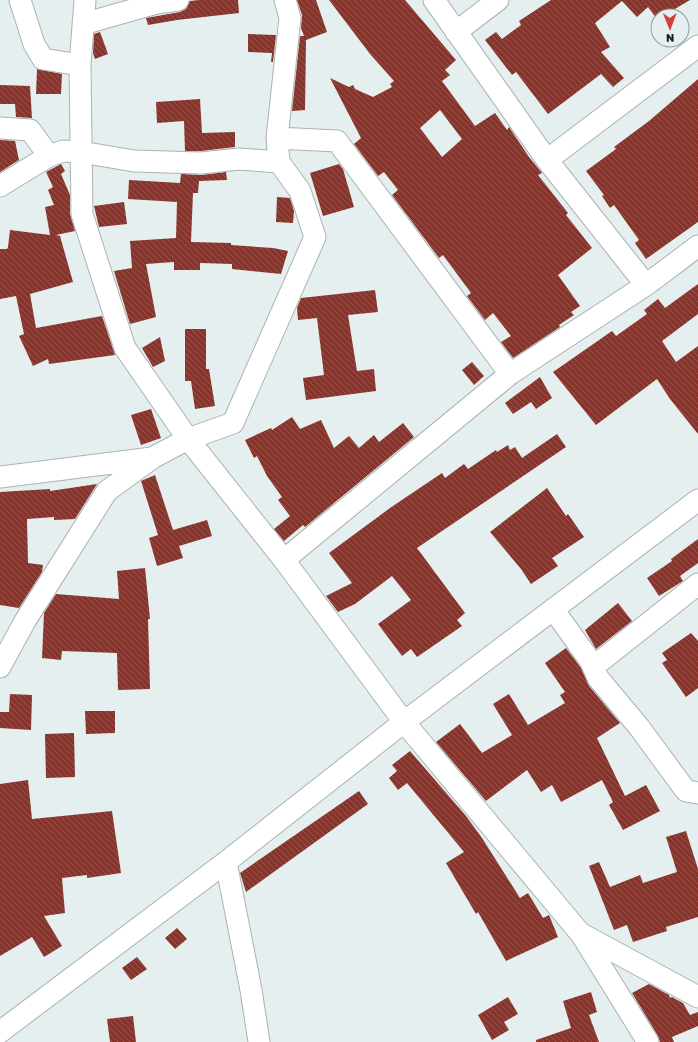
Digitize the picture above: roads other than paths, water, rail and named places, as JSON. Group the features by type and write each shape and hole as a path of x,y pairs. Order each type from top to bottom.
{"street":[{"path":"20,0 34,44 43,59 80,65"},
{"path":"85,0 80,65 82,214 125,348 188,439 284,560 404,722 580,933 648,1042"},
{"path":"83,24 157,3 178,0"},
{"path":"0,667 25,621 108,491 154,458 188,439 233,422 315,237 300,191 279,162 278,138 290,18 285,0"},
{"path":"434,0 548,160 646,285"},
{"path":"456,32 498,0"},
{"path":"548,160 698,46"},
{"path":"0,128 30,130 49,156"},
{"path":"278,138 337,141 510,374"},
{"path":"0,186 49,156 62,151 81,152 134,161 201,163 239,159 279,162"},
{"path":"284,560 510,374 646,285 698,246"},
{"path":"0,477 154,458"},
{"path":"0,1032 226,862 404,722 698,500"},
{"path":"594,667 698,584"},
{"path":"553,609 594,667 598,678 639,727 686,791 698,792"},
{"path":"226,862 251,990 259,1042"},
{"path":"580,933 698,997"}]}
